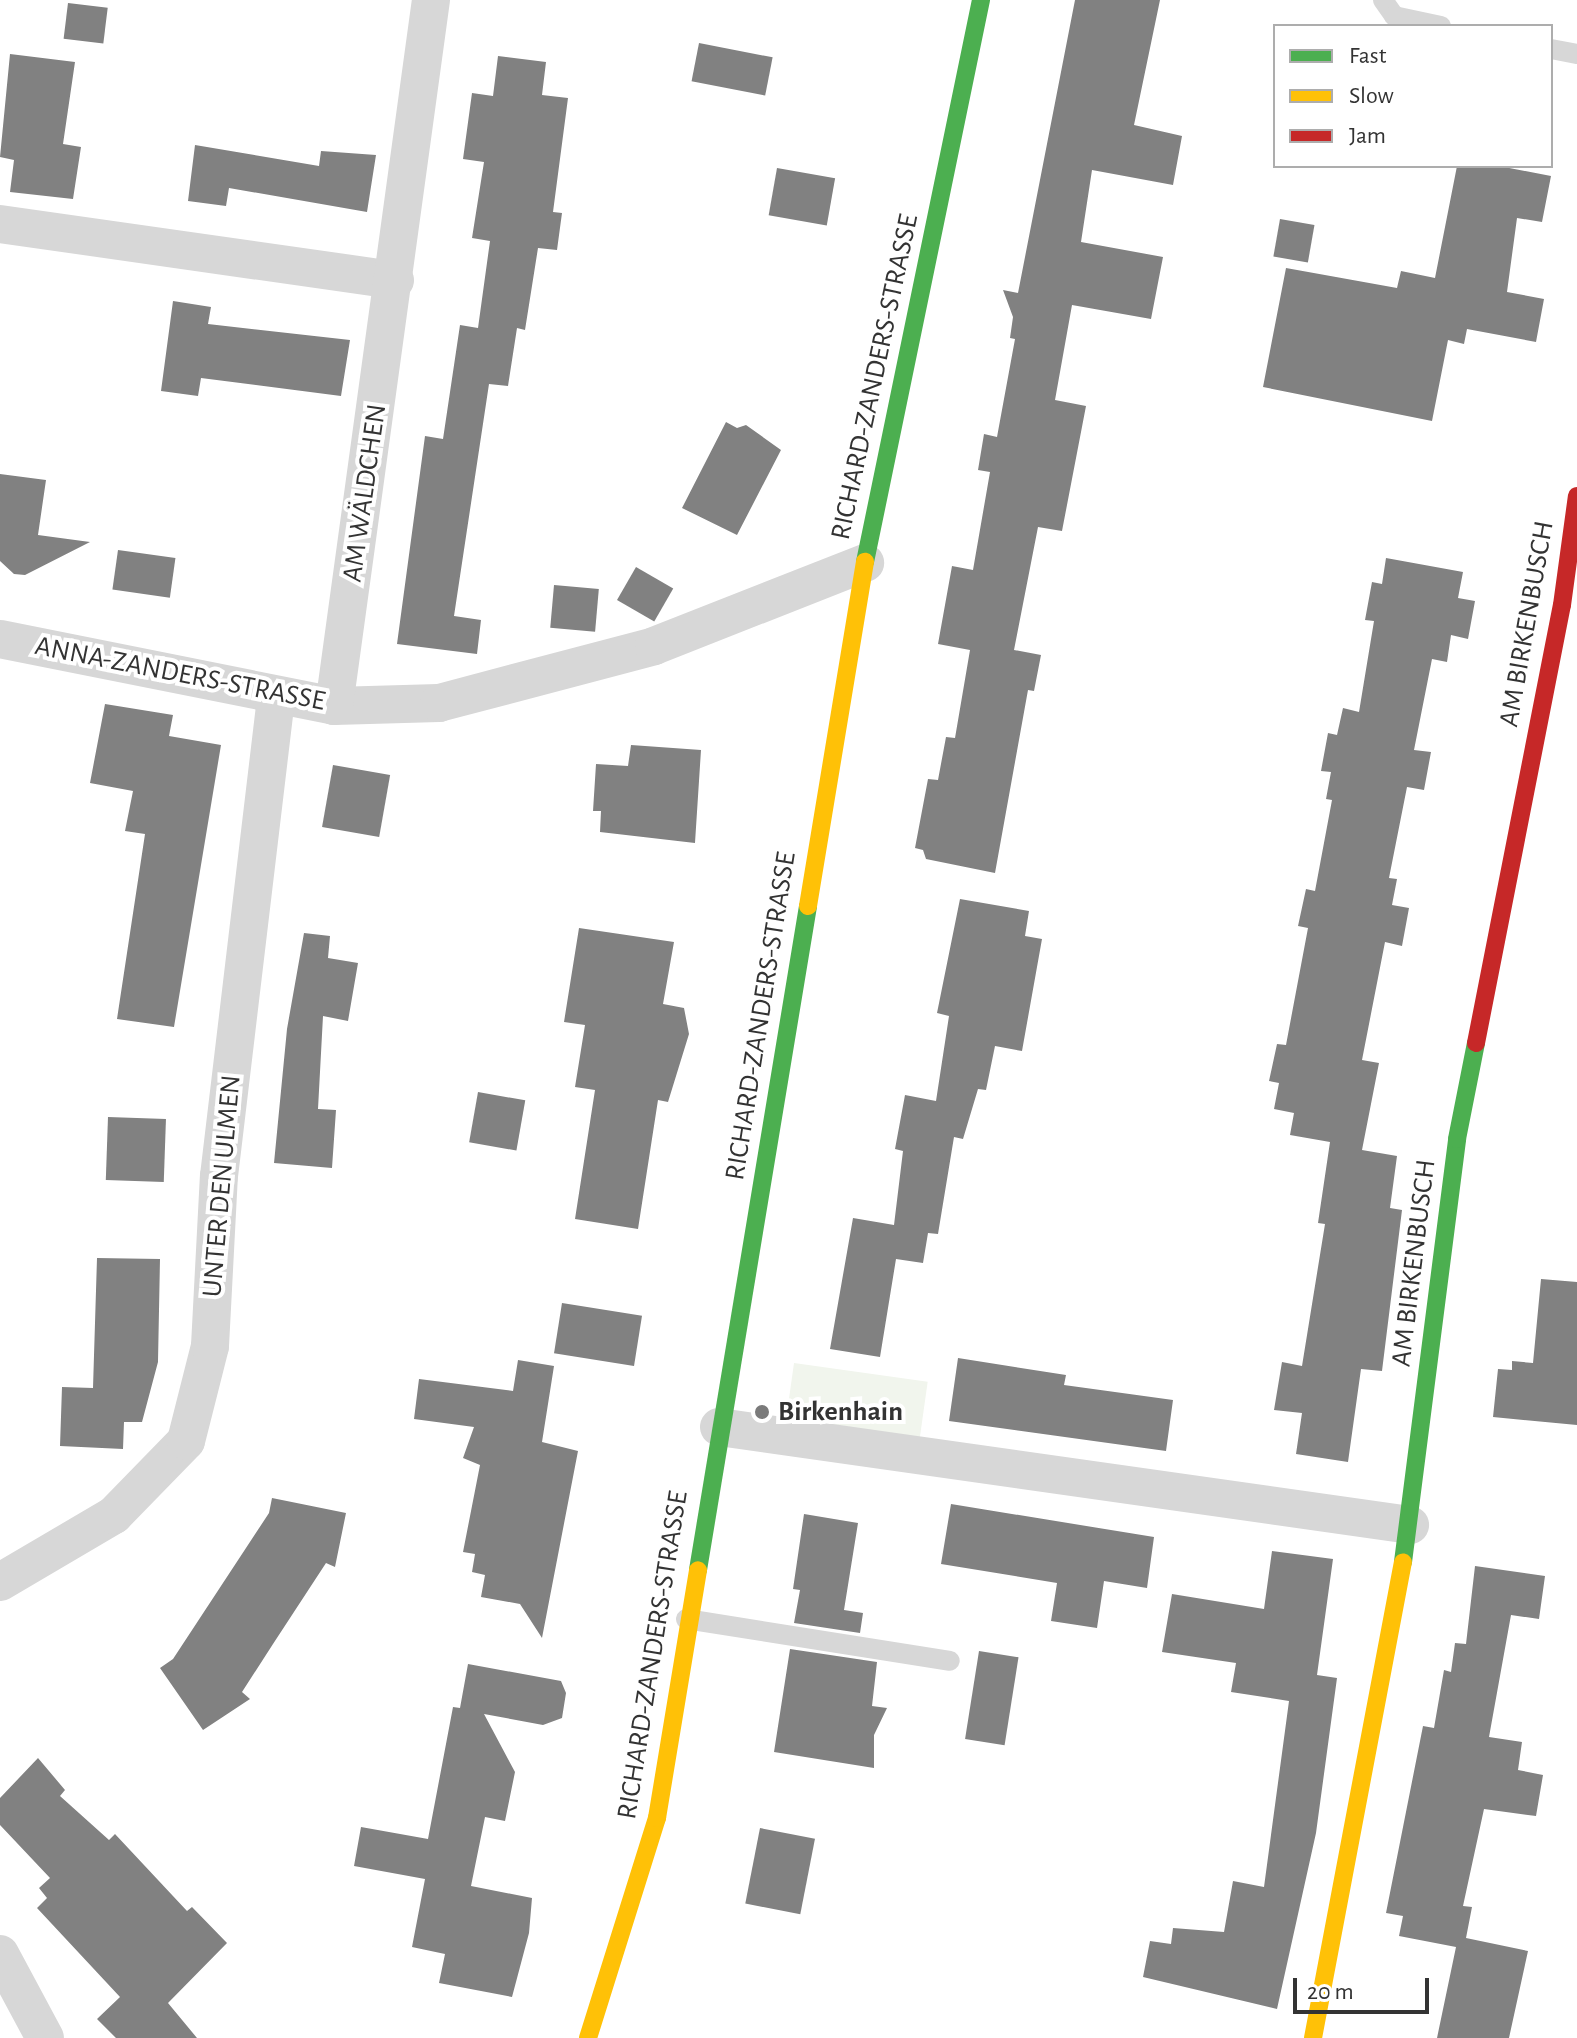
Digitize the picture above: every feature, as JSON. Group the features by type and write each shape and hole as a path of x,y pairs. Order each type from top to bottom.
{"street":[{"name":"AM WÄLDCHEN","path":"334,706 395,280 431,0"},
{"name":"RICHARD-ZANDERS-STRASSE","path":"588,2038 657,1818 686,1619 865,563 981,0"},
{"path":"0,224 395,280"},
{"name":"AM BIRKENBUSCH","path":"1313,2038 1410,1525 1457,1139 1570,607 1577,496"},
{"name":"ANNA-ZANDERS-STRASSE","path":"0,639 334,706 439,703 552,677 654,646 865,563"},
{"name":"UNTER DEN ULMEN","path":"0,1582 114,1515 186,1441 210,1346 219,1176 276,696"},
{"path":"719,1427 1410,1525"},
{"path":"0,1954 45,2038"}],"lane":[{"path":"1383,0 1394,16 1432,24"},
{"path":"1553,49 1577,54"},
{"path":"686,1619 950,1661"}],"shaded area":[{"path":"794,1363 928,1382 919,1442 786,1423"}],"building":[{"path":"1075,0 1160,0 1134,125 1182,136 1173,185 1092,170 1081,242 1163,257 1151,319 1072,305 1055,400 1086,406 1062,531 1038,527 1014,650 1041,655 1034,691 1028,690 995,873 926,859 923,850 915,848 928,779 938,780 946,737 955,738 970,650 938,644 952,566 973,570 990,472 978,470 984,434 997,437 1015,339 1010,338 1013,317 1003,290 1018,293"},
{"path":"68,3 108,8 103,44 64,39"},
{"path":"699,43 773,57 765,96 692,81"},
{"path":"10,54 75,62 63,144 81,147 73,199 10,192 14,160 0,157"},
{"path":"498,56 546,62 542,95 568,98 553,212 562,213 557,250 538,248 525,330 517,328 508,386 489,384 454,616 481,620 477,654 397,644 425,436 443,439 460,325 478,328 490,241 472,238 484,162 463,159 472,93 493,96"},
{"path":"195,145 319,166 321,151 376,155 367,212 229,188 226,206 188,201"},
{"path":"777,168 835,178 827,226 769,215"},
{"path":"1457,168 1509,168 1551,176 1542,222 1517,218 1507,292 1544,299 1536,342 1467,329 1464,344 1448,340 1432,421 1263,387 1286,268 1397,288 1401,271 1435,278"},
{"path":"1280,219 1314,225 1308,263 1273,256"},
{"path":"173,301 211,307 208,324 350,340 341,396 201,378 198,396 161,391"},
{"path":"726,422 737,428 746,425 781,450 737,535 682,508"},
{"path":"0,474 46,480 38,535 90,542 25,575 14,574 0,561"},
{"path":"118,550 175,558 170,598 112,590"},
{"path":"1386,558 1463,572 1458,598 1475,601 1468,639 1451,635 1447,662 1432,659 1414,750 1431,752 1424,790 1407,787 1389,878 1397,879 1392,905 1409,908 1402,946 1385,942 1362,1060 1379,1063 1362,1150 1397,1156 1390,1208 1402,1210 1382,1371 1361,1369 1348,1462 1296,1454 1302,1413 1274,1410 1282,1362 1302,1366 1325,1224 1318,1223 1330,1142 1290,1135 1294,1113 1274,1109 1279,1083 1269,1081 1277,1044 1286,1045 1308,928 1298,926 1306,889 1315,891 1332,800 1326,799 1331,772 1321,771 1328,733 1337,735 1343,708 1359,712 1374,621 1365,620 1372,582 1382,584"},
{"path":"636,567 673,588 654,621 617,600"},
{"path":"554,585 599,589 595,632 550,628"},
{"path":"105,704 173,715 169,736 221,745 174,1027 117,1019 145,834 125,831 133,791 90,783"},
{"path":"631,745 701,750 695,843 600,832 601,811 593,811 596,764 628,766"},
{"path":"333,765 390,775 379,837 322,827"},
{"path":"960,899 1029,911 1025,936 1042,939 1022,1051 995,1046 986,1090 978,1089 963,1139 954,1137 938,1234 928,1233 923,1263 896,1259 880,1357 830,1349 853,1218 894,1225 903,1151 895,1149 905,1095 936,1101 949,1016 937,1013"},
{"path":"579,928 674,942 663,1004 684,1008 689,1034 668,1102 658,1100 638,1229 575,1219 595,1090 575,1087 585,1025 564,1022"},
{"path":"304,933 330,936 328,958 358,963 348,1021 323,1016 318,1109 336,1110 332,1168 274,1163 287,1029"},
{"path":"478,1092 525,1100 516,1151 469,1142"},
{"path":"108,1117 166,1119 164,1182 106,1180"},
{"path":"97,1258 160,1259 158,1362 142,1422 124,1422 123,1449 60,1446 62,1387 93,1388"},
{"path":"1541,1279 1577,1282 1577,1425 1493,1417 1498,1369 1512,1370 1512,1361 1533,1363"},
{"path":"562,1303 642,1316 634,1366 554,1353"},
{"path":"958,1358 1066,1375 1064,1385 1173,1400 1166,1451 949,1421"},
{"path":"518,1360 554,1366 542,1442 578,1451 542,1638 520,1604 481,1597 485,1575 472,1572 475,1554 463,1552 480,1465 463,1458 474,1427 414,1419 419,1379 513,1391"},
{"path":"272,1498 346,1513 335,1567 326,1563 242,1692 250,1699 203,1730 160,1668 173,1659 269,1513"},
{"path":"951,1504 1154,1537 1147,1588 1104,1581 1097,1628 1051,1621 1057,1583 941,1564"},
{"path":"804,1514 858,1523 844,1610 863,1613 860,1633 794,1623 800,1590 793,1589"},
{"path":"1272,1551 1333,1559 1317,1675 1337,1678 1316,1833 1277,2009 1143,1977 1150,1941 1171,1944 1173,1928 1224,1932 1233,1881 1264,1887 1289,1701 1231,1692 1236,1663 1162,1652 1172,1594 1264,1609"},
{"path":"1475,1566 1545,1576 1539,1619 1511,1615 1489,1737 1522,1742 1518,1770 1543,1775 1536,1816 1484,1809 1463,1906 1472,1907 1466,1938 1528,1951 1509,2038 1437,2038 1456,1947 1399,1936 1403,1916 1386,1913 1423,1726 1434,1728 1444,1670 1451,1672 1455,1643 1466,1644"},
{"path":"790,1649 877,1662 872,1706 887,1708 874,1735 874,1768 774,1752"},
{"path":"979,1651 1019,1657 1005,1745 965,1739"},
{"path":"468,1664 561,1681 566,1693 562,1718 543,1725 484,1714 515,1772 505,1821 485,1817 471,1886 532,1898 529,1933 512,1997 439,1983 445,1954 412,1947 425,1879 354,1866 361,1827 428,1839 453,1707 460,1708"},
{"path":"38,1758 65,1790 60,1796 109,1840 115,1834 187,1911 192,1907 227,1943 168,2003 197,2038 116,2038 97,2019 120,1997 37,1908 47,1898 39,1888 50,1878 0,1825 0,1798"},
{"path":"760,1828 815,1839 800,1914 745,1904"}],"traffic: fast":[{"path":"865,562 981,0"},
{"path":"698,1570 808,906"},
{"path":"1403,1562 1457,1139 1476,1043"}],"traffic: slow":[{"path":"808,906 865,562"},
{"path":"1313,2038 1403,1562"},
{"path":"588,2038 657,1818 698,1570"}],"traffic: jam":[{"path":"1476,1043 1562,605 1577,496"}],"place":[{"name":"Birkenhain","path":"762,1412"}]}
